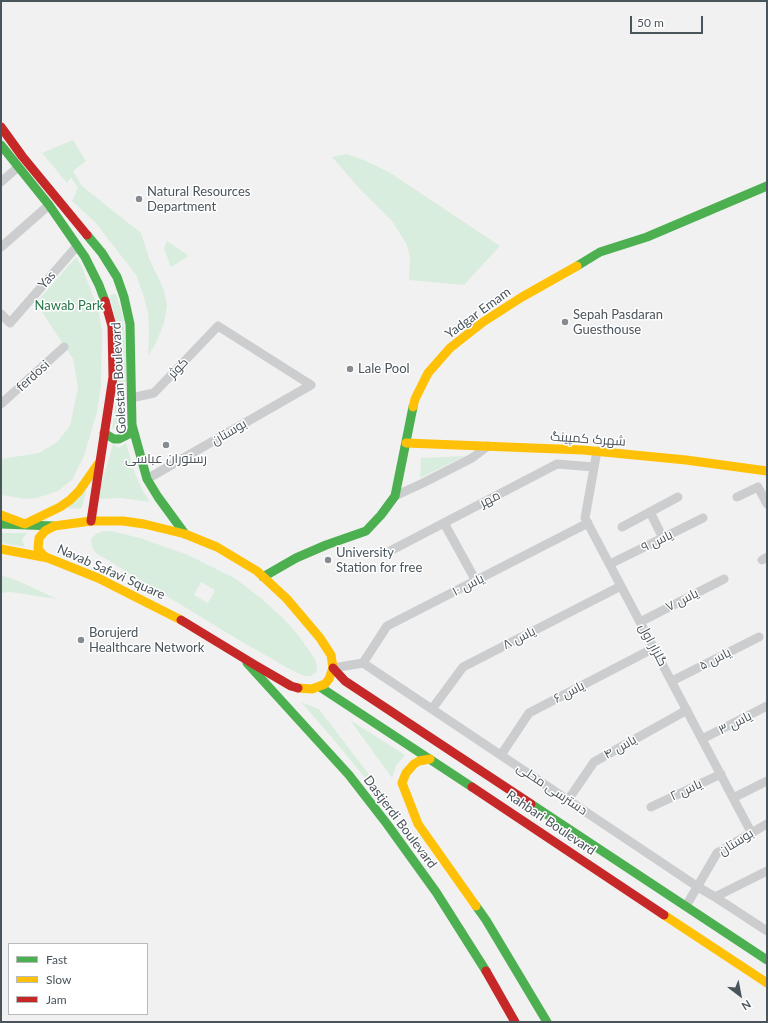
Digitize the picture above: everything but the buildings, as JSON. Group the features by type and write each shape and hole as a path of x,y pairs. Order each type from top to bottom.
{"main road":[{"name":"Golestan Boulevard","path":"1,127 22,156 102,253 117,277 123,294 130,324 133,428 147,479 185,534"},
{"name":"Golestan Boulevard","path":"1,145 49,205 77,246 94,274 105,301 112,326 113,378 91,521"},
{"name":"Yadgar Emam","path":"263,578 296,558 326,545 366,531 381,516 394,496 415,400 428,373 450,348 483,322 522,297 600,252 647,237 766,188"},
{"path":"105,301 106,296 111,289 118,290 123,294"},
{"path":"104,433 114,439 119,439 129,434 133,428"},
{"name":"شهرک کمپینگ","path":"406,443 597,451 686,460 767,471"},
{"path":"1,515 25,524 60,507 70,500 87,481 100,460"},
{"name":"Navab Safavi Square","path":"320,687 300,689 290,686 171,614 98,578 48,558 38,549 39,538 44,531 54,526 91,521 123,521 144,524 185,534 217,547 256,571 287,599 320,638 331,655 333,668"},
{"path":"1,524 54,526"},
{"path":"1,549 48,558"},
{"name":"Dastjerdi Boulevard","path":"241,656 350,775 387,824 436,892 478,957 515,1022"},
{"path":"320,687 329,679 333,668"},
{"name":"Rahbari Boulevard","path":"333,668 345,681 376,702 767,960"},
{"name":"Rahbari Boulevard","path":"320,687 430,758 767,983"},
{"name":"Dastjerdi Boulevard","path":"430,758 419,761 406,773 402,783 418,824 486,920 547,1022"}],"street":[{"path":"1,182 18,167"},
{"path":"1,247 49,205"},
{"name":"Yas","path":"1,314 10,323 77,246"},
{"name":"کوثر","path":"131,398 154,393 218,326"},
{"name":"بوستان","path":"147,479 311,385 218,326"},
{"name":"ferdosi","path":"1,404 64,347"},
{"path":"394,496 423,484 472,458 488,446"},
{"name":"گلزار اول","path":"597,451 585,518 751,832"},
{"name":"مهر","path":"390,551 557,464 594,467"},
{"path":"737,497 758,486 767,504"},
{"path":"622,527 678,497"},
{"path":"650,512 663,538"},
{"name":"یاس ۹","path":"610,564 703,518"},
{"path":"444,523 476,581"},
{"name":"یاس ۱۰","path":"363,663 387,626 588,523"},
{"name":"یاس ۷","path":"640,622 724,579"},
{"name":"یاس ۸","path":"432,709 463,667 621,586"},
{"name":"یاس ۵","path":"672,681 759,637"},
{"name":"یاس ۶","path":"501,755 529,712 654,648"},
{"path":"333,668 363,663"},
{"name":"دسترسی محلی","path":"363,663 698,887 767,931"},
{"name":"یاس ۳","path":"702,739 767,706"},
{"name":"یاس ۴","path":"568,800 594,762 687,710"},
{"name":"یاس ۲","path":"651,807 721,774"},
{"path":"733,798 767,781"},
{"name":"بوستان","path":"686,906 717,853 767,824"},
{"path":"715,897 767,871"}],"green space":[{"path":"73,140 86,161 73,171 82,186 141,233 149,258 164,290 167,306 164,323 156,343 148,356 148,313 136,275 95,222 72,201 78,188 71,177 67,183 42,153"},
{"path":"347,154 389,172 500,246 464,285 409,280 410,259 407,245 392,221 359,188 332,157"},
{"path":"167,241 189,256 171,267 164,249"},
{"name":"Nawab Park","path":"76,257 82,267 99,312 102,332 101,386 97,412 84,456 72,480 58,491 37,498 25,499 1,495 1,459 39,453 57,442 70,426 78,387 73,359 36,303"},
{"path":"116,294 123,316 126,351 126,428 119,431 112,428 117,396 118,340 110,296"},
{"path":"126,443 134,471 150,502 121,498 97,499 113,444 119,448"},
{"path":"465,456 420,478 421,458"},
{"path":"87,488 82,507 80,509 66,508"},
{"path":"103,531 111,531 140,538 188,555 236,579 262,599 284,619 299,636 315,659 317,667 316,673 310,676 305,676 293,671 237,639 96,553 91,542 92,538 96,534","holes":["201,582 215,590 208,603 194,595"]},
{"path":"1,533 27,533 22,540 25,547 1,543"},
{"path":"1,575 16,580 57,599 10,592 1,593"},
{"path":"301,702 319,709 396,810 392,811"},
{"path":"350,720 405,755 396,766 392,778"}],"traffic: fast":[{"path":"1,145 49,205 85,257 105,301"},
{"path":"577,266 600,252 647,237 767,186"},
{"path":"87,235 102,253 117,277 124,297 130,324 132,425 147,479 185,534"},
{"path":"263,577 296,558 326,545 366,531 381,515 395,496 413,407"},
{"path":"104,433 114,439 119,439 129,434 133,428"},
{"path":"1,524 54,526"},
{"path":"247,663 349,775 387,824 436,892 486,971"},
{"path":"320,687 472,787"},
{"path":"531,804 767,960"},
{"path":"476,906 486,920 547,1022"}],"traffic: slow":[{"path":"413,407 415,399 428,373 450,348 483,322 522,297 577,266"},
{"path":"406,443 583,450 686,460 767,471"},
{"path":"1,515 25,524 60,507 79,491 98,464"},
{"path":"91,521 123,521 144,524 185,534 217,547 257,571 287,599 320,638 331,655 333,668 329,679 325,684 312,689 298,688"},
{"path":"91,521 54,526 45,531 39,538 38,549 48,558 98,578 181,620"},
{"path":"1,549 48,558"},
{"path":"430,759 419,761 414,764 406,773 402,783 418,824 476,906"},
{"path":"664,915 767,983"}],"traffic: jam":[{"path":"1,127 22,156 87,235"},
{"path":"91,521 113,377 112,326 105,301"},
{"path":"181,620 291,686 298,688"},
{"path":"333,668 345,681 531,804"},
{"path":"472,787 664,915"},
{"path":"486,971 515,1022"}],"place":[{"name":"Natural Resources Department","path":"139,199"},
{"name":"Sepah Pasdaran Guesthouse","path":"565,322"},
{"name":"Lale Pool","path":"350,369"},
{"name":"رستوران عباسی","path":"166,445"},
{"name":"University Station for free","path":"328,560"},
{"name":"Borujerd Healthcare Network","path":"81,640"}]}
